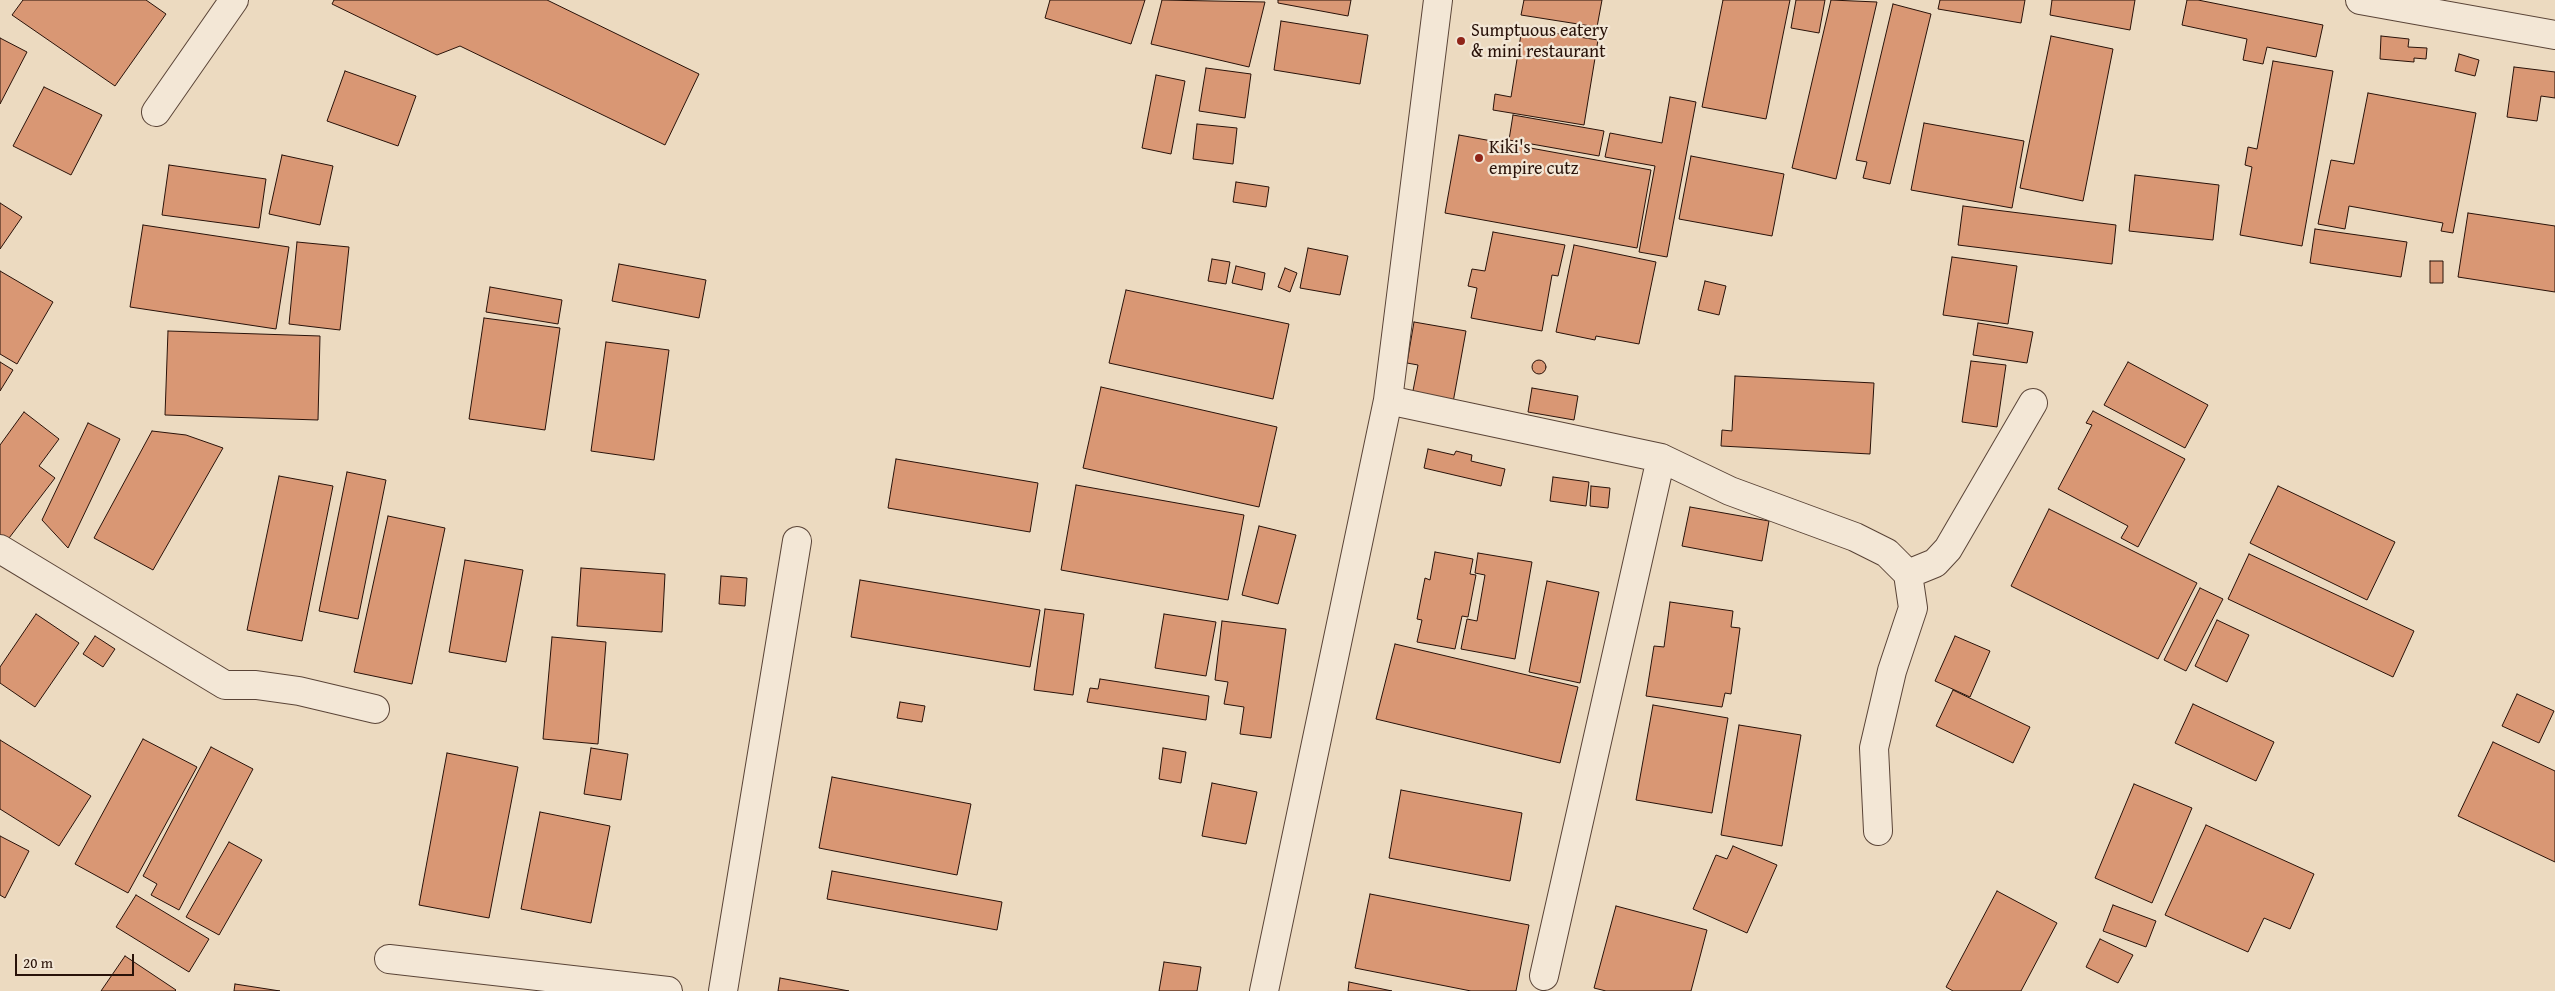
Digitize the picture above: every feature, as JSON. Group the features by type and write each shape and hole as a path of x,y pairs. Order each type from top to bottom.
{"street":[{"path":"156,112 234,0"},
{"path":"1264,991 1388,400 1438,0"},
{"path":"2360,0 2555,35"},
{"path":"1388,400 1661,458 1730,491 1855,537 1887,553 1908,574 1913,608 1892,671 1874,748 1878,831"},
{"path":"1908,574 1935,563 1948,549 2033,403"},
{"path":"1544,976 1661,458"},
{"path":"724,991 797,541"},
{"path":"0,549 225,685 256,685 299,691 375,709"},
{"path":"389,959 668,991"}],"building":[{"path":"23,0 146,0 166,14 115,86 12,15"},
{"path":"334,0 547,0 699,74 665,145 460,46 437,55 332,4"},
{"path":"1050,0 1145,0 1131,44 1045,18"},
{"path":"1162,0 1265,2 1249,67 1151,44"},
{"path":"1278,0 1351,0 1348,16 1278,3"},
{"path":"1524,0 1602,0 1597,27 1521,15"},
{"path":"1723,0 1790,0 1766,119 1702,107"},
{"path":"1796,0 1825,0 1819,33 1791,28"},
{"path":"1831,0 1877,2 1836,179 1792,168"},
{"path":"1940,0 2025,0 2021,23 1938,9"},
{"path":"2052,0 2135,0 2130,30 2050,15"},
{"path":"2187,0 2198,0 2323,25 2316,57 2267,47 2263,64 2243,60 2247,39 2182,25"},
{"path":"1893,4 1931,14 1890,184 1863,178 1867,162 1856,160"},
{"path":"1281,21 1368,35 1360,84 1274,70"},
{"path":"1522,28 1598,40 1584,125 1493,110 1495,94 1511,97"},
{"path":"2051,36 2113,49 2083,201 2020,188"},
{"path":"2381,36 2409,39 2408,47 2427,48 2426,59 2414,58 2414,62 2380,59"},
{"path":"0,38 27,52 0,104"},
{"path":"2459,54 2479,60 2475,76 2455,71"},
{"path":"2273,61 2333,71 2302,246 2240,235 2252,167 2245,165 2248,147 2257,149"},
{"path":"2514,67 2555,72 2555,98 2541,96 2537,121 2507,117"},
{"path":"1206,68 1251,74 1245,118 1199,111"},
{"path":"345,71 416,96 398,146 327,121"},
{"path":"1156,75 1185,81 1171,154 1142,148"},
{"path":"44,87 102,115 71,175 13,146"},
{"path":"2368,93 2476,113 2453,233 2441,231 2443,223 2349,206 2345,229 2318,224 2331,160 2354,164"},
{"path":"1670,97 1696,102 1667,257 1639,252 1655,166 1605,157 1610,133 1662,143"},
{"path":"1513,115 1604,131 1599,156 1509,140"},
{"path":"1924,123 2024,141 2012,208 1911,190"},
{"path":"1197,124 1237,128 1233,164 1193,159"},
{"path":"1459,135 1651,170 1637,248 1445,213"},
{"path":"282,155 333,166 320,225 269,214"},
{"path":"1691,156 1784,174 1772,236 1679,219"},
{"path":"169,165 266,179 259,228 162,215"},
{"path":"2135,175 2219,185 2213,240 2129,231"},
{"path":"1236,182 1269,187 1266,207 1233,202"},
{"path":"0,203 22,217 0,249"},
{"path":"1963,206 2116,225 2112,264 1958,245"},
{"path":"2468,213 2555,226 2555,292 2458,277"},
{"path":"143,225 289,247 276,329 130,307"},
{"path":"2315,229 2407,242 2401,277 2310,263"},
{"path":"1493,232 1565,245 1558,276 1552,275 1542,331 1471,318 1477,288 1468,286 1472,269 1485,271"},
{"path":"297,242 349,247 340,330 289,324"},
{"path":"1574,245 1656,262 1639,344 1596,336 1595,340 1556,332"},
{"path":"1308,248 1348,256 1340,295 1300,288"},
{"path":"1952,257 2017,266 2008,324 1943,315"},
{"path":"1212,259 1230,262 1226,284 1208,281"},
{"path":"2430,261 2443,261 2443,283 2430,283"},
{"path":"619,264 706,280 699,318 612,301"},
{"path":"1236,266 1265,273 1262,290 1232,283"},
{"path":"1285,268 1297,273 1290,292 1278,287"},
{"path":"0,271 53,302 17,364 0,354"},
{"path":"1705,281 1726,286 1719,315 1698,310"},
{"path":"490,287 562,300 558,324 486,312"},
{"path":"1126,290 1289,324 1273,399 1109,363"},
{"path":"484,318 560,328 545,430 469,419"},
{"path":"1414,322 1466,331 1452,408 1411,401 1418,365 1407,363"},
{"path":"1978,323 2033,332 2027,363 1973,355"},
{"path":"168,331 320,336 318,420 165,415"},
{"path":"606,342 669,350 654,460 591,451"},
{"path":"1536,360 1542,360 1546,367 1542,374 1536,374 1532,370 1532,364"},
{"path":"1971,361 2006,365 1997,427 1962,422"},
{"path":"0,362 13,370 0,391"},
{"path":"2128,362 2208,405 2185,448 2104,405"},
{"path":"1735,376 1874,383 1870,454 1721,446 1722,430 1732,431"},
{"path":"1101,387 1277,427 1259,507 1083,468"},
{"path":"1532,388 1578,396 1574,420 1528,412"},
{"path":"2093,411 2185,459 2138,547 2121,538 2128,526 2058,489 2092,425 2086,423"},
{"path":"24,412 59,439 39,466 55,478 6,542 0,538 0,445"},
{"path":"88,423 120,439 68,548 42,520"},
{"path":"152,431 186,435 223,448 153,570 94,538"},
{"path":"1428,449 1454,455 1456,451 1472,455 1471,461 1505,469 1501,486 1424,468"},
{"path":"896,459 1038,483 1030,532 888,508"},
{"path":"347,472 386,480 358,619 319,611"},
{"path":"279,476 333,486 302,641 247,630"},
{"path":"1553,477 1589,482 1586,506 1550,501"},
{"path":"1076,485 1244,515 1228,600 1061,570"},
{"path":"1591,486 1610,488 1608,508 1590,506"},
{"path":"2278,486 2395,542 2367,600 2250,543"},
{"path":"1690,507 1769,521 1762,561 1682,546"},
{"path":"2049,509 2197,583 2158,659 2011,586"},
{"path":"388,516 445,528 412,684 354,672"},
{"path":"1259,526 1296,535 1278,604 1242,595"},
{"path":"1435,552 1473,559 1470,574 1476,575 1468,617 1462,616 1455,649 1417,642 1422,620 1417,619 1425,578 1430,580"},
{"path":"1478,553 1532,562 1515,659 1461,649 1467,619 1477,621 1485,575 1475,573"},
{"path":"2249,554 2414,631 2393,677 2228,599"},
{"path":"465,560 523,570 506,662 449,652"},
{"path":"581,568 665,574 662,632 577,626"},
{"path":"721,576 747,578 745,606 719,604"},
{"path":"860,580 1040,610 1030,667 851,637"},
{"path":"1547,581 1599,592 1580,683 1529,672"},
{"path":"2200,588 2223,599 2186,671 2164,660"},
{"path":"1670,602 1733,611 1731,627 1740,628 1731,694 1725,693 1722,707 1646,696 1654,646 1664,647"},
{"path":"1045,609 1084,614 1073,695 1034,690"},
{"path":"36,614 79,643 35,707 0,683 0,667"},
{"path":"1164,614 1216,622 1206,676 1155,668"},
{"path":"2217,620 2249,635 2227,682 2195,666"},
{"path":"1222,621 1286,629 1271,738 1240,734 1244,707 1224,704 1228,682 1215,680"},
{"path":"95,636 115,649 103,667 83,654"},
{"path":"1955,636 1990,651 1970,697 1935,681"},
{"path":"552,637 606,642 598,744 543,739"},
{"path":"1395,644 1578,687 1560,763 1376,719"},
{"path":"1100,679 1209,696 1206,720 1087,702 1090,688 1098,689"},
{"path":"1953,690 2030,727 2013,763 1936,726"},
{"path":"2517,694 2554,711 2539,743 2502,726"},
{"path":"900,702 925,706 922,722 897,718"},
{"path":"2193,704 2274,742 2256,781 2175,743"},
{"path":"1653,705 1728,718 1712,813 1636,800"},
{"path":"1739,725 1801,735 1782,846 1721,835"},
{"path":"143,739 197,767 128,893 75,864"},
{"path":"0,740 91,796 59,846 0,809"},
{"path":"2493,742 2555,771 2555,862 2458,816"},
{"path":"211,747 253,769 179,910 151,895 157,884 143,876"},
{"path":"591,748 628,754 621,800 584,794"},
{"path":"1163,748 1186,752 1181,783 1159,779"},
{"path":"447,753 518,767 489,918 419,905"},
{"path":"832,777 971,804 957,875 819,848"},
{"path":"1212,783 1257,792 1246,844 1202,836"},
{"path":"2134,784 2192,808 2152,903 2095,878"},
{"path":"1401,790 1522,813 1510,881 1389,858"},
{"path":"540,812 610,826 591,923 521,909"},
{"path":"2206,825 2314,874 2290,929 2264,918 2248,952 2165,915"},
{"path":"0,836 29,851 5,898 0,895"},
{"path":"229,842 262,860 219,935 186,917"},
{"path":"1733,846 1777,865 1747,933 1693,909 1716,855 1727,859"},
{"path":"832,871 1002,902 997,930 827,899"},
{"path":"1997,891 2057,923 2021,991 1953,991 1946,987"},
{"path":"1370,894 1529,925 1516,991 1471,991 1355,968"},
{"path":"136,895 209,939 189,972 116,927"},
{"path":"2113,905 2156,921 2146,947 2103,931"},
{"path":"1616,906 1707,930 1691,991 1606,991 1594,988"},
{"path":"2100,939 2133,955 2118,983 2086,967"},
{"path":"125,956 176,990 101,991"},
{"path":"1164,962 1201,967 1197,991 1159,991"},
{"path":"780,978 849,991 778,991"},
{"path":"1349,982 1392,991 1348,991"},
{"path":"235,984 280,991 234,991"}],"place":[{"name":"Sumptuous eatery & mini restaurant","path":"1461,41"},
{"name":"Kiki's empire cutz","path":"1479,158"}]}
